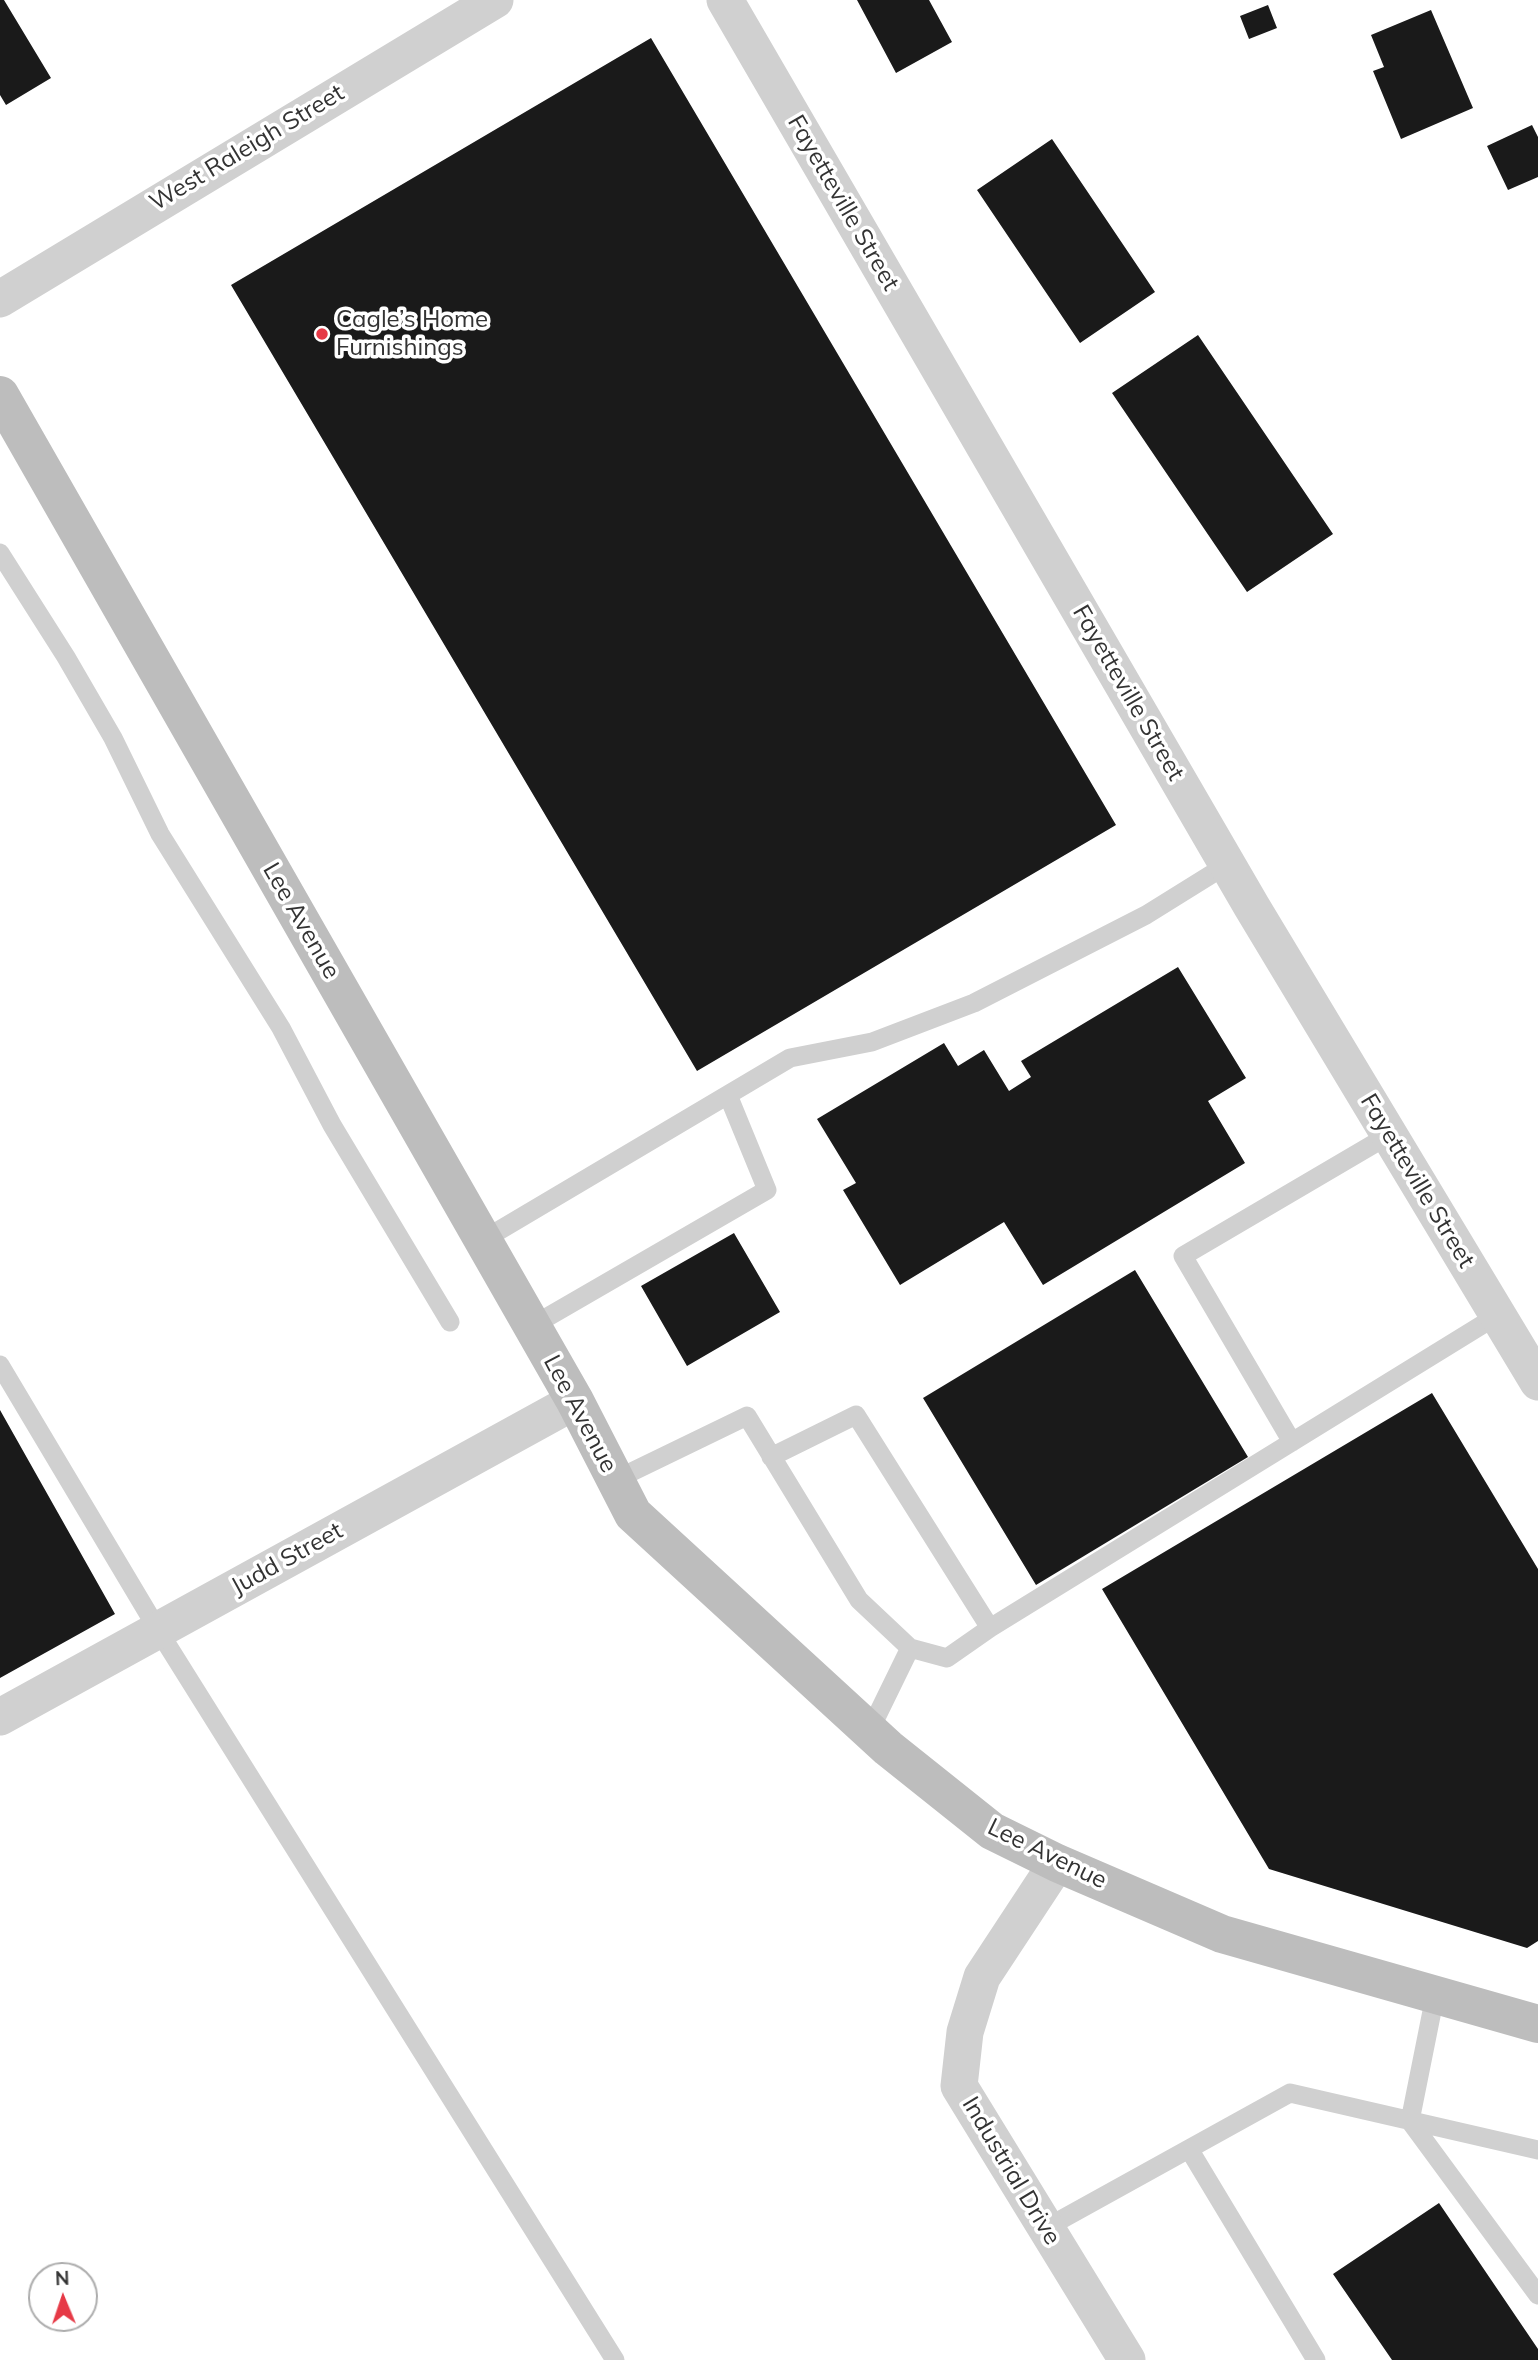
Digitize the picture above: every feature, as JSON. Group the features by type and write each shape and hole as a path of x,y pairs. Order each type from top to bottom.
{"street":[{"name":"West Raleigh Street","path":"0,299 495,0"},
{"name":"Fayetteville Street","path":"725,0 1228,864 1538,1382"},
{"name":"Lee Avenue","path":"0,395 575,1401 632,1514 869,1732 992,1830 1057,1863 1223,1934 1538,2024"},
{"name":"Judd Street","path":"0,1717 575,1401"},
{"name":"Industrial Drive","path":"1057,1863 982,1976 965,2032 960,2086 1127,2360"}],"lane":[{"path":"0,553 66,657 113,738 160,834 281,1028 332,1125 450,1322"},
{"path":"483,1240 790,1058 872,1042 974,1003 1146,915 1228,864"},
{"path":"532,1326 766,1191 728,1095"},
{"path":"1292,1441 1182,1256 1390,1135"},
{"path":"615,1480 747,1416 859,1600 911,1648 947,1658 990,1628 1497,1315"},
{"path":"0,1366 158,1630 615,2360"},
{"path":"771,1457 856,1415 990,1628"},
{"path":"869,1732 911,1648"},
{"path":"1435,1996 1410,2121 1538,2295"},
{"path":"1046,2228 1290,2093 1538,2150"},
{"path":"1189,2149 1316,2360"}],"building":[{"path":"0,0 4,0 51,78 6,105 0,95"},
{"path":"857,0 929,0 952,42 896,73"},
{"path":"1268,5 1277,28 1249,39 1240,16"},
{"path":"1431,10 1473,108 1401,139 1373,71 1384,67 1371,35"},
{"path":"651,38 1116,825 697,1071 231,285"},
{"path":"1532,125 1538,137 1538,177 1508,190 1487,146"},
{"path":"1052,139 1155,292 1080,343 977,190"},
{"path":"1198,335 1333,534 1247,592 1112,393"},
{"path":"1178,967 1246,1078 1208,1101 1245,1163 1043,1285 1004,1222 900,1285 843,1190 856,1183 817,1119 944,1043 958,1066 984,1050 1009,1091 1031,1077 1021,1061"},
{"path":"734,1233 780,1312 687,1366 641,1286"},
{"path":"1135,1270 1248,1457 1036,1585 923,1398"},
{"path":"1432,1393 1538,1569 1538,1941 1527,1948 1269,1869 1102,1589"},
{"path":"0,1410 115,1614 0,1678"},
{"path":"1439,2203 1538,2349 1538,2360 1392,2360 1333,2274"}],"place":[{"name":"Cagle’s Home Furnishings","path":"322,334"}]}
